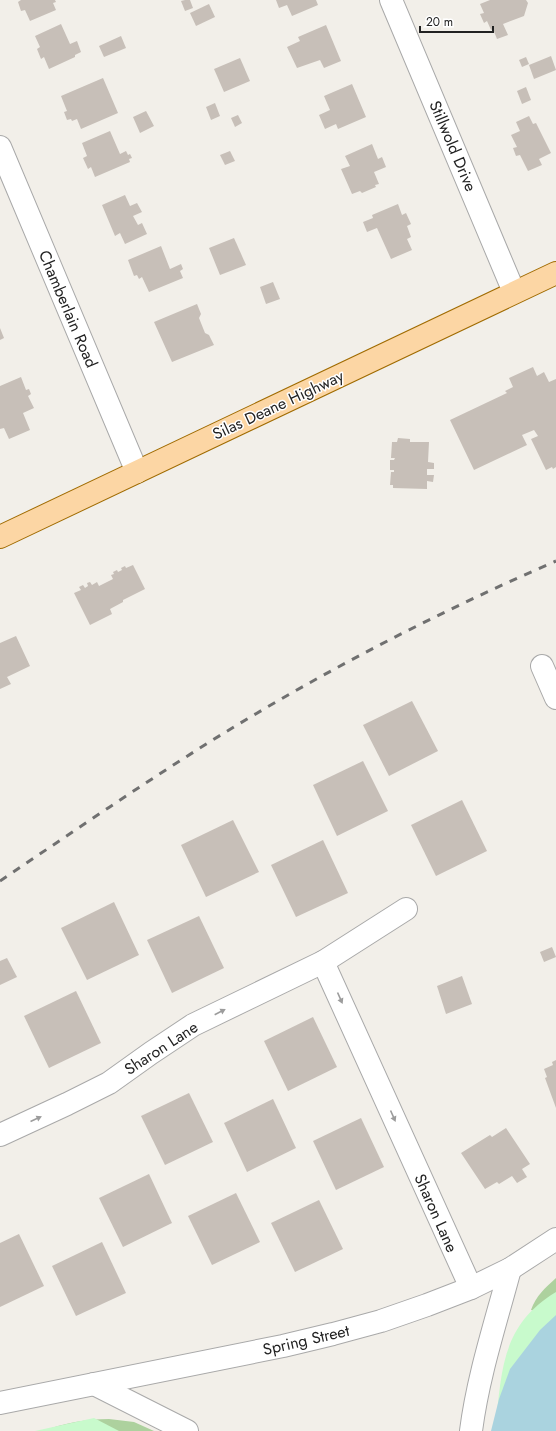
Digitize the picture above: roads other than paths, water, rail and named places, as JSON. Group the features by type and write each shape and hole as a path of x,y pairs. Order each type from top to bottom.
{"main road":[{"name":"Silas Deane Highway","path":"0,537 556,272"}],"street":[{"name":"Stillwold Drive","path":"391,0 514,292"},
{"name":"Chamberlain Road","path":"0,147 137,472"},
{"path":"542,666 556,698"},
{"name":"Sharon Lane","path":"0,1135 67,1104 109,1082 193,1026 324,962 406,909"},
{"name":"Sharon Lane","path":"324,962 470,1288"},
{"name":"Spring Street","path":"0,1403 333,1334 394,1317 470,1288 510,1269 556,1239"},
{"path":"471,1431 482,1376 510,1269"},
{"path":"94,1384 187,1431"}],"water":[{"path":"556,1315 556,1431 491,1431 499,1399 510,1369 540,1330"}],"railway":[{"path":"0,881 167,769 264,709 345,663 428,620 556,561"}]}
